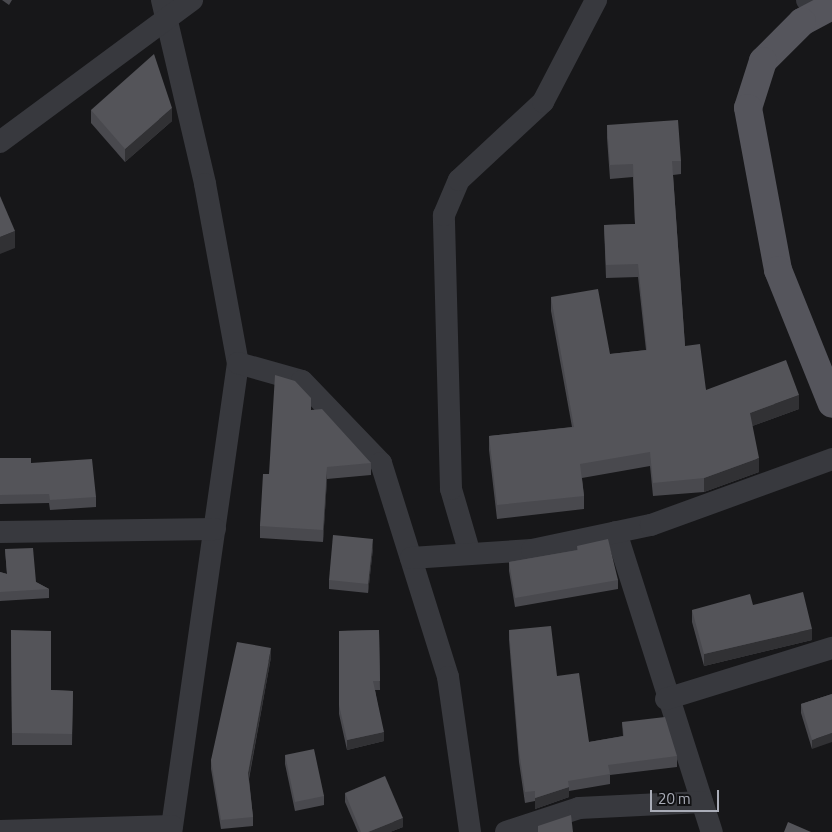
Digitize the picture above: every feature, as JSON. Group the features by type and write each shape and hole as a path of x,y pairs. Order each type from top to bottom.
{"main road":[{"path":"823,5 802,22 763,61 748,108 778,270 832,404"}],"street":[{"path":"0,142 164,10 192,0"},
{"path":"470,554 451,489 444,215 459,180 543,102 596,0"},
{"path":"0,831 172,829 238,363 205,184 164,10"},
{"path":"238,363 302,380 381,463 448,676 470,832"},
{"path":"411,558 532,550 651,525 832,459"},
{"path":"0,532 215,529"},
{"path":"616,532 666,699 712,832"},
{"path":"666,699 832,648"},
{"path":"506,832 579,808 702,802"}],"building":[{"path":"154,54 172,108 125,149 91,110"},
{"path":"678,120 681,161 672,161 685,346 700,344 706,390 786,360 799,395 750,413 759,458 704,478 653,483 650,452 580,464 584,496 497,505 489,436 574,427 551,297 598,289 610,354 647,350 638,264 606,265 604,225 635,224 633,164 610,165 607,125"},
{"path":"0,196 15,231 0,237"},
{"path":"275,375 295,381 311,398 311,410 322,409 371,463 327,467 323,530 260,526 263,474 269,474"},
{"path":"0,458 31,458 31,463 92,459 96,497 50,500 49,494 0,495"},
{"path":"333,535 373,539 368,584 329,580"},
{"path":"608,539 618,580 515,598 509,562 578,550 577,546"},
{"path":"33,548 36,582 49,589 0,592 0,572 7,574 5,549"},
{"path":"803,592 812,629 704,654 692,610 750,594 753,605"},
{"path":"551,626 557,676 579,673 589,742 624,736 622,722 665,717 677,756 608,765 610,774 568,781 569,787 535,798 535,791 525,792 519,751 509,630"},
{"path":"11,630 51,631 51,690 73,691 72,734 12,733"},
{"path":"379,630 380,681 373,681 384,732 347,740 339,705 339,631"},
{"path":"237,642 271,648 248,773 253,817 221,820 211,760"},
{"path":"832,694 832,733 812,740 801,704"},
{"path":"314,749 324,796 295,802 285,755"},
{"path":"385,776 403,818 368,832 361,832 345,793"},
{"path":"571,815 573,832 538,832 538,826"},
{"path":"788,822 811,832 784,832"}]}
